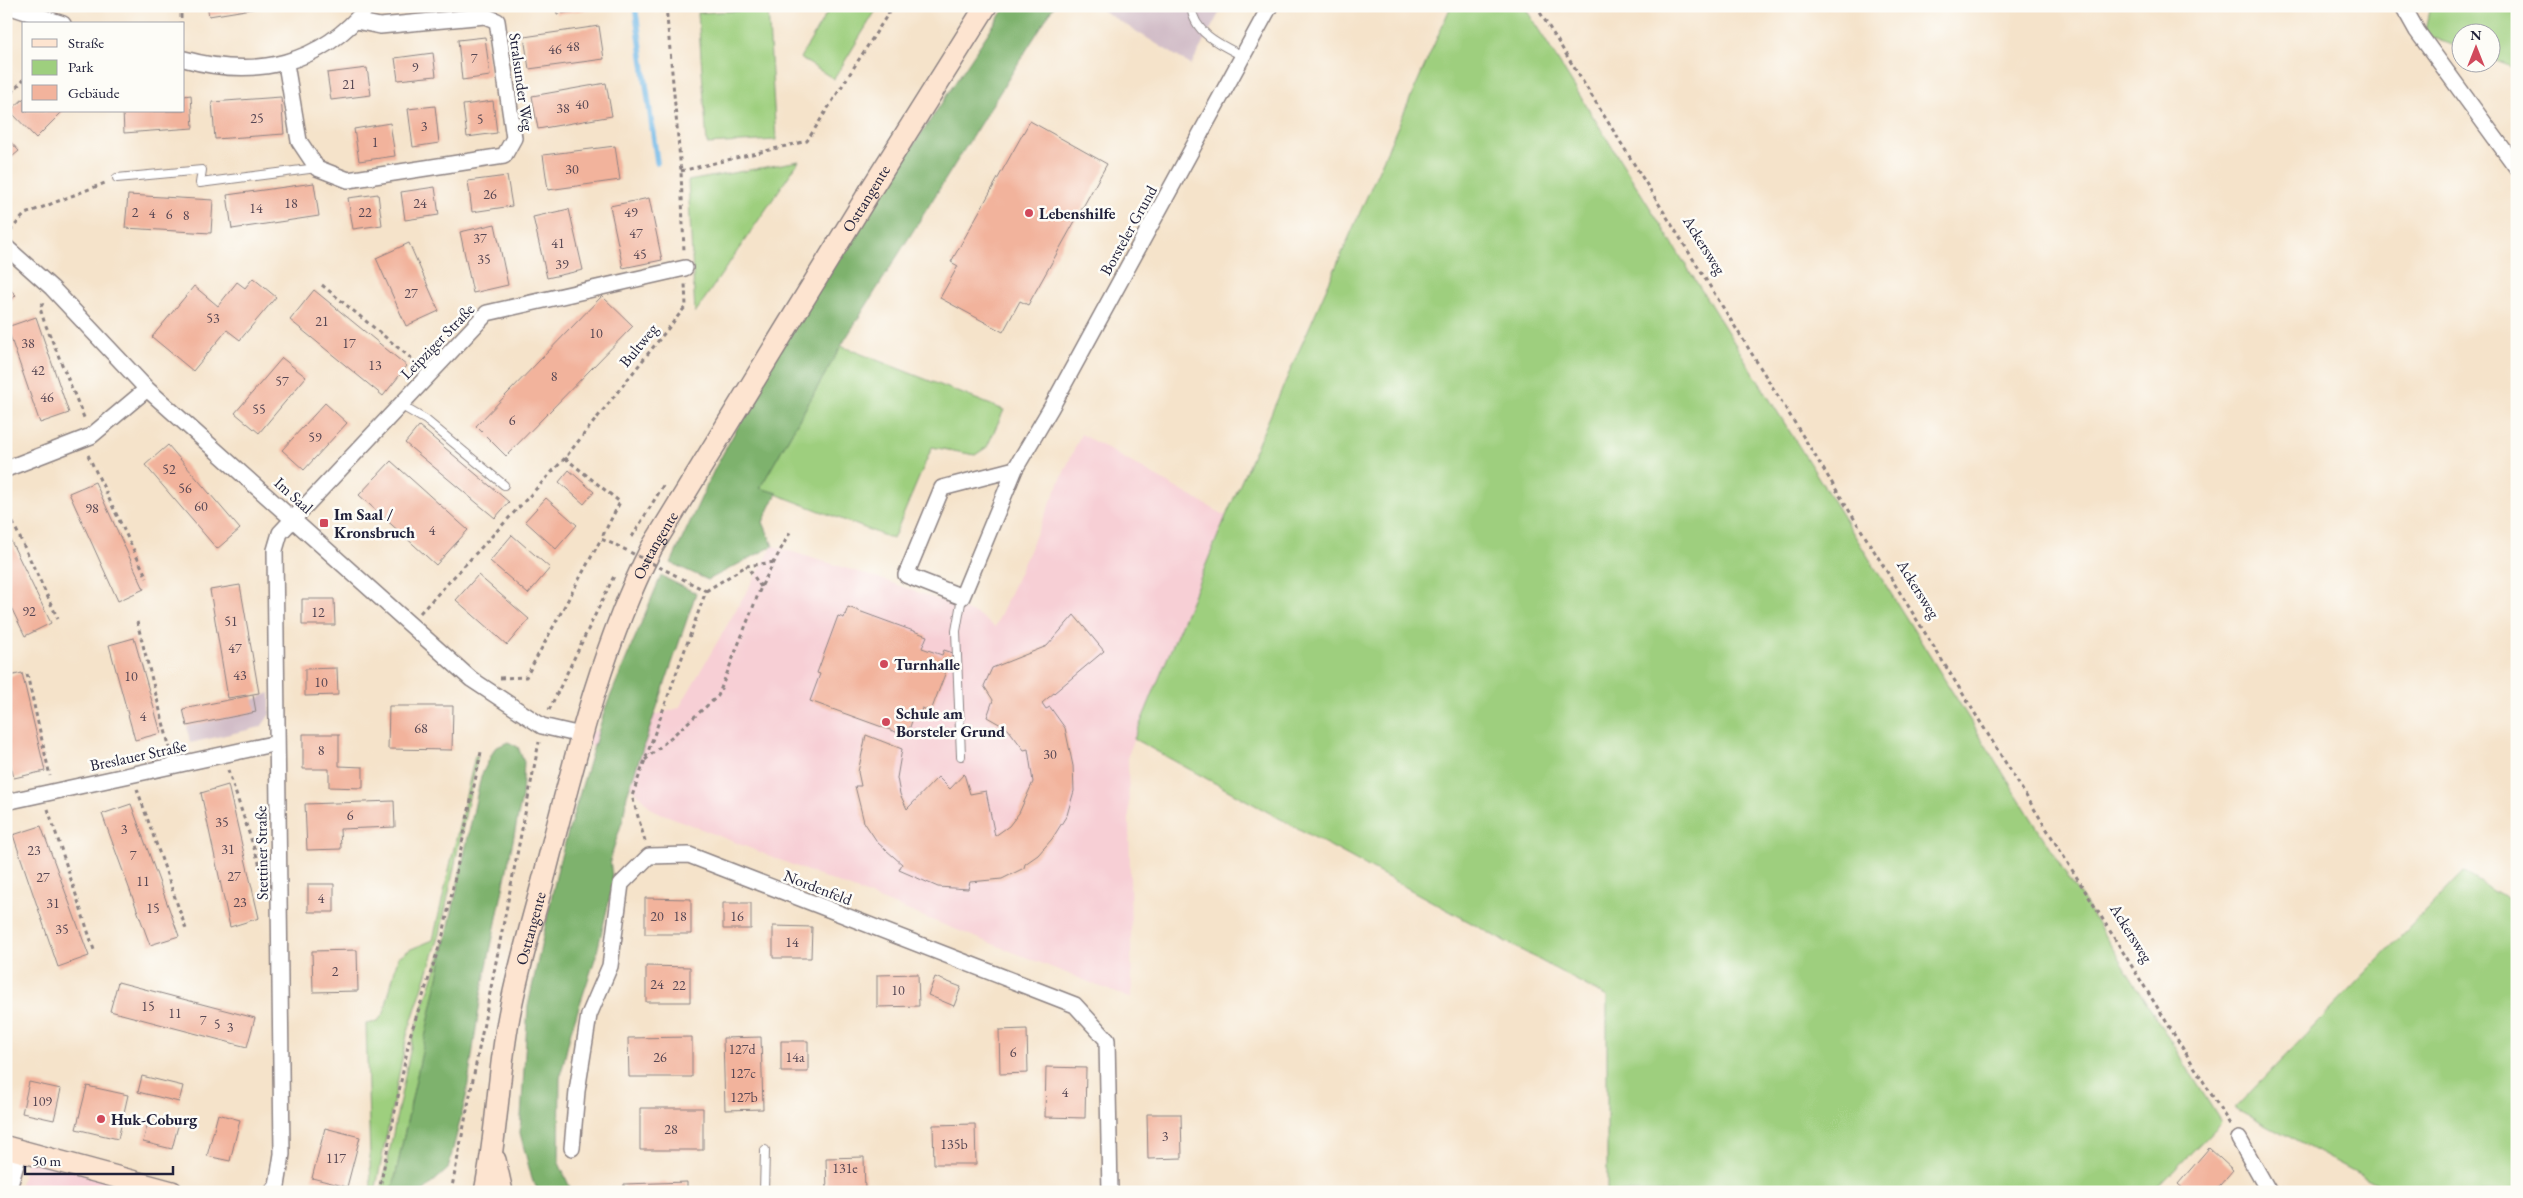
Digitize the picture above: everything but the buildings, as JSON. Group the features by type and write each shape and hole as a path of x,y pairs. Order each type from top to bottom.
{"main road":[{"name":"Osttangente","path":"485,1192 494,1152 509,1016 581,736 618,628 651,549 870,191 986,6"},
{"path":"13,1149 172,1192"},
{"name":"Osttangente","path":"494,1152 502,1192"}],"street":[{"path":"8,6 56,22"},
{"path":"185,59 238,67 286,64 323,48 356,21 368,6"},
{"name":"Borsteler Grund","path":"962,596 1015,469 1051,408 1270,6"},
{"path":"2403,6 2417,31 2517,168"},
{"name":"Stralsunder Weg","path":"317,168 348,180 504,156 514,138 497,21 485,16 380,26 356,21"},
{"path":"286,64 299,141 317,168"},
{"name":"Im Saal","path":"6,247 52,288 147,389 293,517 471,679 542,726 581,736"},
{"name":"Leipziger Straße","path":"293,517 487,313 685,268"},
{"path":"6,469 86,437 147,389"},
{"path":"962,596 906,575 942,488 1015,469"},
{"name":"Stettiner Straße","path":"272,1192 276,1186 282,1154 275,550 280,534 293,517"},
{"name":"Breslauer Straße","path":"6,802 277,743"},
{"name":"Nordenfeld","path":"649,856 689,855 1075,1005 1106,1040 1110,1192"},
{"path":"572,1148 577,1091 589,1015 610,966 621,884 649,856"},
{"path":"2239,1139 2269,1192"},
{"path":"8,1192 13,1149"}],"lane":[{"path":"1191,6 1198,27 1215,42 1243,56"},
{"name":"Stralsunder Weg","path":"117,178 202,170 200,183 317,168"},
{"path":"400,405 426,420 504,485"},
{"path":"961,756 956,631 962,596"},
{"path":"764,1192 765,1150"}],"path":[{"path":"181,6 181,22"},
{"name":"Bultweg","path":"410,624 565,458 686,306 681,171 666,6"},
{"path":"681,171 807,141 893,6"},
{"name":"Ackersweg","path":"1536,6 2239,1139"},
{"path":"6,99 22,81"},
{"path":"6,235 25,214 117,178"},
{"path":"322,285 430,374"},
{"path":"52,288 40,308 86,437 147,578"},
{"path":"471,679 526,677 620,502 565,458"},
{"path":"6,508 58,619"},
{"path":"644,761 718,696 761,587 790,532"},
{"path":"601,539 706,591"},
{"path":"649,856 632,796 706,591 747,566 774,562"},
{"path":"747,566 761,587"},
{"path":"137,622 174,765"},
{"path":"27,674 48,793 95,953"},
{"path":"451,1192 542,726"},
{"path":"379,1192 410,1036 443,935 480,752"},
{"path":"223,755 261,866"},
{"path":"132,774 186,929"}],"shaded area":[{"path":"1095,6 1223,6 1191,65"},
{"name":"Schule am Borsteler Grund","path":"1081,434 1226,516 1128,755 1132,999 653,810 581,735 679,708 773,546 881,579 977,614 995,627"},
{"path":"270,693 270,714 261,727 190,743 187,726"},
{"path":"30,1147 179,1192 18,1192"}],"green space":[{"path":"831,6 878,7 834,79 800,58"},
{"path":"1006,6 1054,6 841,346 760,488 777,493 763,522 773,546 708,580 671,563 715,468 793,327"},
{"path":"1451,6 1524,6 2221,1122 2153,1192 1607,1192 1607,997 1134,739 1226,516"},
{"path":"2430,6 2517,6 2517,69 2500,62 2500,22 2450,22 2450,44 2424,34"},
{"path":"768,9 776,140 707,144 698,13"},
{"path":"799,161 695,313 688,181"},
{"path":"841,346 1004,410 987,447 975,455 932,447 893,539 760,488"},
{"path":"661,576 696,593 627,795 623,819 610,859 613,884 596,956 571,1031 560,1078 559,1163 572,1192 539,1192 532,1179 520,1133 528,1006 559,863 605,709"},
{"path":"508,742 518,747 524,762 522,797 481,995 466,1097 448,1169 422,1192 392,1192 481,776 495,748"},
{"path":"478,755 440,934 407,1035 375,1192 371,1192 366,1024 377,1022 384,1013 398,957 411,949 433,940 475,756"},
{"path":"2463,872 2517,904 2517,1192 2393,1192 2235,1108"},
{"path":"448,932 392,1192 381,1192 413,1037"}],"waterway":[{"path":"635,6 657,162"}],"place":[{"name":"Lebenshilfe","path":"1029,213"},
{"name":"Im Saal / Kronsbruch","path":"324,523"},
{"name":"Turnhalle","path":"884,664"},
{"name":"Schule am Borsteler Grund","path":"886,722"},
{"name":"Huk-Coburg","path":"101,1119"}]}
